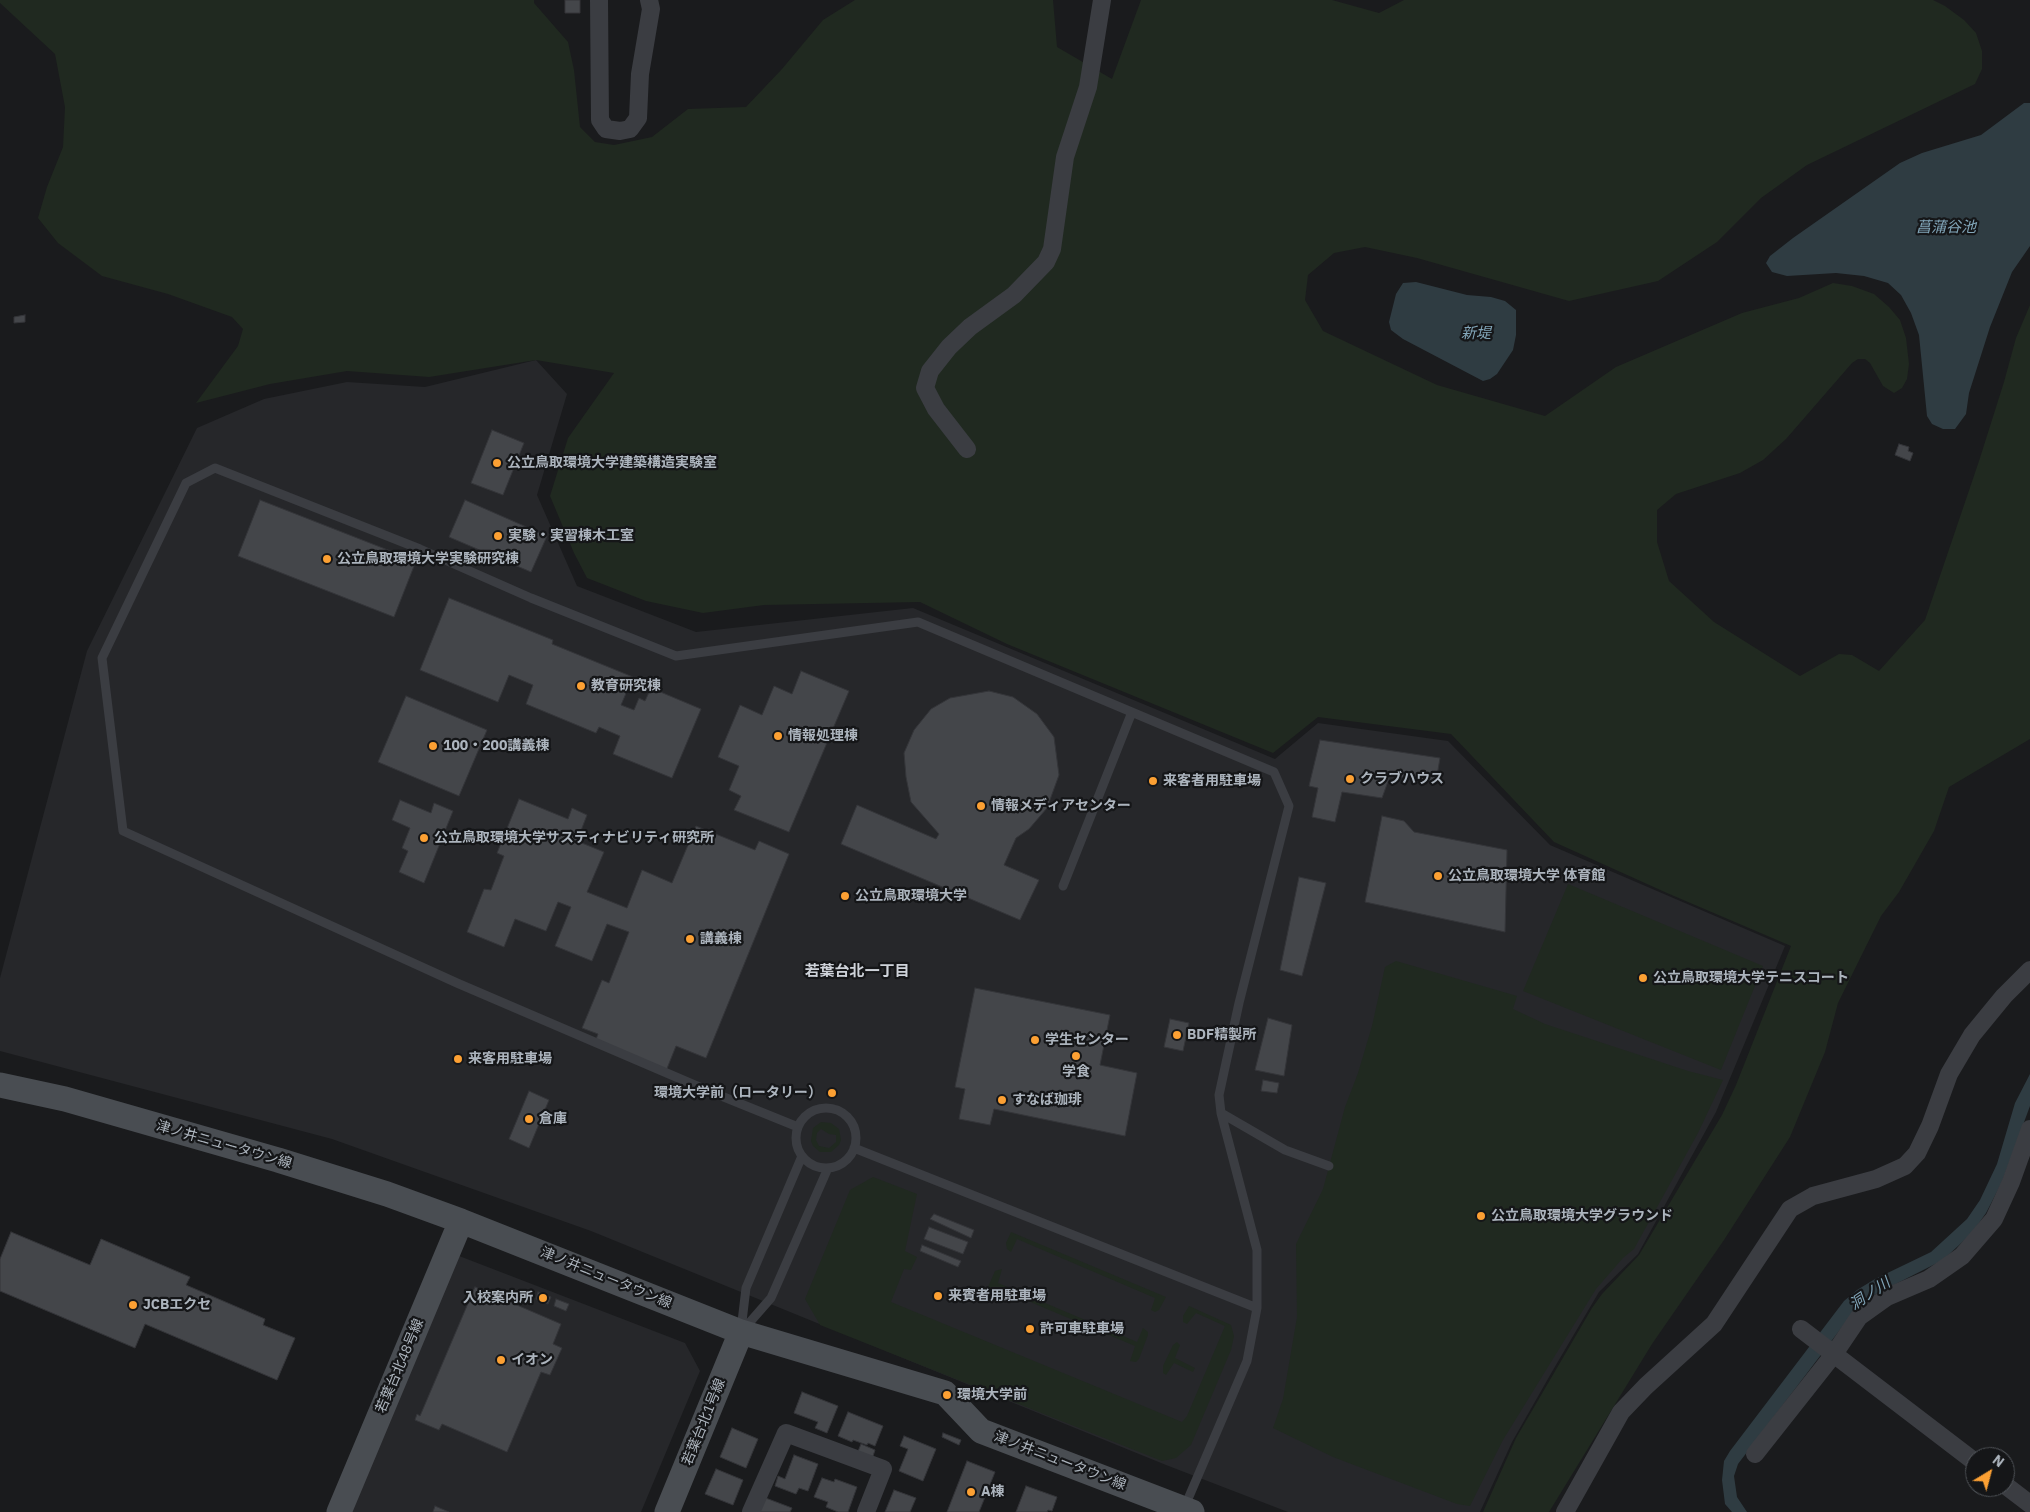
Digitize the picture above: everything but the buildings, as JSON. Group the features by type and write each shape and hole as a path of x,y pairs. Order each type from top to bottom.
{"street":[{"path":"599,0 600,120 606,129 620,131 630,129 638,118 640,74 651,10 649,0"},
{"path":"967,449 936,409 925,388 930,371 949,347 970,327 1014,295 1046,262 1052,249 1065,157 1088,87 1102,0"},
{"path":"1565,1512 1621,1412 1646,1386 1714,1324 1790,1209 1813,1196 1876,1178 1905,1166 1917,1153 1930,1126 1949,1074 1972,1035 2004,996 2030,970"},
{"name":"津ノ井ニュータウン線","path":"0,1085 65,1099 278,1160 387,1194 461,1221 741,1332 945,1393 982,1432 1186,1511"},
{"path":"1756,1454 1834,1354 1859,1318 1887,1297 1929,1279 1962,1256 1994,1219 2011,1182 2030,1129"},
{"name":"若葉台北48号線","path":"339,1512 461,1221"},
{"path":"1802,1329 1965,1454"},
{"name":"若葉台北1号線","path":"667,1512 741,1332"},
{"path":"751,1512 786,1433 883,1469 866,1512"},
{"path":"2015,1493 2030,1504"}],"lane":[{"path":"798,1127 704,1089 457,983 122,831 102,658 186,483 214,468 420,550 531,598 676,656 918,622 1274,772 1289,806 1239,1002 1219,1095 1257,1250 1257,1308 1247,1362 1186,1511"},
{"path":"1064,886 1132,712"},
{"path":"820,1108 840,1111 854,1126 856,1135 854,1148 846,1161 837,1166 828,1168 818,1167 802,1156 798,1147 798,1127 811,1112 820,1108"},
{"path":"1222,1113 1285,1150 1329,1166"},
{"path":"854,1148 1257,1308"},
{"path":"741,1332 746,1288 802,1156"},
{"path":"741,1332 771,1298 828,1168"}],"shaded area":[{"path":"0,0 534,0 534,3 568,42 574,70 580,127 595,142 614,145 652,137 688,109 746,107 782,69 823,20 855,0 1053,0 1057,47 1112,79 1141,0 1332,0 1379,13 1404,0 1933,0 1964,20 1976,33 1982,51 1982,69 1975,84 1807,165 1761,198 1717,242 1658,281 1569,301 1417,258 1365,247 1334,253 1308,275 1305,300 1323,331 1437,385 1545,416 1616,367 1742,313 1799,298 1833,283 1852,286 1874,294 1900,320 1906,338 1909,364 1907,379 1902,388 1894,393 1883,386 1870,363 1865,359 1858,359 1852,363 1786,439 1763,460 1740,473 1676,494 1657,510 1657,542 1669,581 1714,622 1800,676 1839,654 1852,655 1879,671 1925,620 1979,461 2016,338 2030,305 2030,739 1949,787 1934,831 1899,892 1881,916 1838,1003 1825,1052 1790,1137 1724,1240 1652,1344 1549,1512 1483,1512 1516,1438 1592,1308 1602,1294 1639,1255 1722,1115 1736,1085 1791,946 1554,842 1451,734 1318,717 1273,753 1007,644 920,602 764,605 703,613 646,601 587,578 574,553 550,496 568,438 614,373 536,360 429,377 347,371 270,384 196,403 238,346 243,329 232,317 168,294 102,276 58,243 38,218 47,187 63,147 65,107 55,54 0,3"},
{"name":"公立鳥取環境大学","path":"536,360 567,394 537,495 577,586 696,632 913,608 1275,759 1318,723 1448,741 1550,845 1785,946 1716,1112 1638,1254 1599,1292 1512,1442 1480,1512 1288,1512 1166,1465 591,1231 332,1139 0,1051 0,978 87,651 197,428 264,399 347,382 425,387"},
{"name":"公立鳥取環境大学テニスコート","path":"1568,884 1763,966 1721,1070 1523,991"},
{"name":"公立鳥取環境大学グラウンド","path":"1396,961 1517,996 1513,1009 1545,1024 1688,1071 1723,1080 1698,1133 1634,1249 1623,1258 1596,1289 1503,1440 1470,1506 1457,1504 1333,1457 1273,1428 1283,1399 1297,1317 1296,1244 1323,1189 1345,1107 1358,1073 1372,1026 1385,967"},
{"path":"821,1122 831,1123 839,1129 841,1140 839,1145 831,1152 820,1152 813,1146 811,1141 813,1128","holes":["821,1129 829,1134 836,1135 836,1142 829,1148 819,1146 816,1140 817,1133"]},
{"path":"873,1177 917,1194 905,1251 917,1257 911,1270 904,1269 891,1302 1182,1422 1187,1416 1225,1326 1196,1313 1187,1324 1183,1322 1183,1316 1189,1306 1231,1325 1234,1336 1231,1350 1191,1445 1176,1458 1162,1461 820,1325 805,1299 850,1190"},
{"path":"1011,1232 1166,1297 1159,1310 1155,1312 1151,1310 1155,1298 1017,1239 1011,1252 1007,1249 1006,1243"},
{"path":"454,1254 685,1343 700,1371 641,1512 341,1512"},
{"path":"1002,1269 998,1283 1137,1342 1143,1328 1148,1332 1148,1335 1139,1359 1136,1362 1130,1361 1135,1346 997,1288 989,1300 985,1294 995,1271"},
{"path":"1177,1342 1180,1345 1175,1358 1195,1368 1193,1372 1174,1363 1166,1375 1163,1373 1163,1366 1173,1345"}],"water":[{"name":"菖蒲谷池","path":"2024,103 2030,103 2030,246 2012,272 1990,327 1969,393 1966,414 1955,429 1943,429 1932,424 1927,416 1919,335 1911,313 1901,295 1888,283 1864,276 1836,273 1787,276 1772,272 1766,263 1770,256 1793,238 1900,163 1922,153 1981,135"},
{"name":"新堤","path":"1416,282 1467,295 1491,297 1505,301 1516,310 1516,335 1513,350 1497,374 1483,381 1403,339 1391,330 1389,322 1396,294 1403,283"},
{"name":"洞ノ川","path":"2030,1074 2030,1106 2002,1182 1986,1213 1972,1233 1943,1260 1872,1296 1858,1306 1738,1464 1734,1476 1737,1497 1747,1512 1732,1512 1725,1504 1722,1480 1724,1461 1730,1451 1844,1301 1875,1279 1931,1252 1967,1219 1980,1200 1997,1164 2015,1103"}],"place":[{"name":"公立鳥取環境大学建築構造実験室","path":"497,463"},
{"name":"実験・実習棟木工室","path":"498,536"},
{"name":"公立鳥取環境大学実験研究棟","path":"327,559"},
{"name":"教育研究棟","path":"581,686"},
{"name":"情報処理棟","path":"778,736"},
{"name":"100・200講義棟","path":"433,746"},
{"name":"クラブハウス","path":"1350,779"},
{"name":"来客者用駐車場","path":"1153,781"},
{"name":"情報メディアセンター","path":"981,806"},
{"name":"公立鳥取環境大学サスティナビリティ研究所","path":"424,838"},
{"name":"公立鳥取環境大学 体育館","path":"1438,876"},
{"name":"公立鳥取環境大学","path":"845,896"},
{"name":"講義棟","path":"690,939"},
{"name":"公立鳥取環境大学テニスコート","path":"1643,978"},
{"name":"BDF精製所","path":"1177,1035"},
{"name":"学生センター","path":"1035,1040"},
{"name":"学食","path":"1076,1056"},
{"name":"来客用駐車場","path":"458,1059"},
{"name":"環境大学前（ロータリー）","path":"832,1093"},
{"name":"すなば珈琲","path":"1002,1100"},
{"name":"倉庫","path":"529,1119"},
{"name":"公立鳥取環境大学グラウンド","path":"1481,1216"},
{"name":"来賓者用駐車場","path":"938,1296"},
{"name":"入校案内所","path":"543,1298"},
{"name":"JCBエクセ","path":"133,1305"},
{"name":"許可車駐車場","path":"1030,1329"},
{"name":"イオン","path":"501,1360"},
{"name":"環境大学前","path":"947,1395"},
{"name":"A棟","path":"971,1492"}],"district":[{"name":"若葉台北一丁目","path":"857,972"}]}
